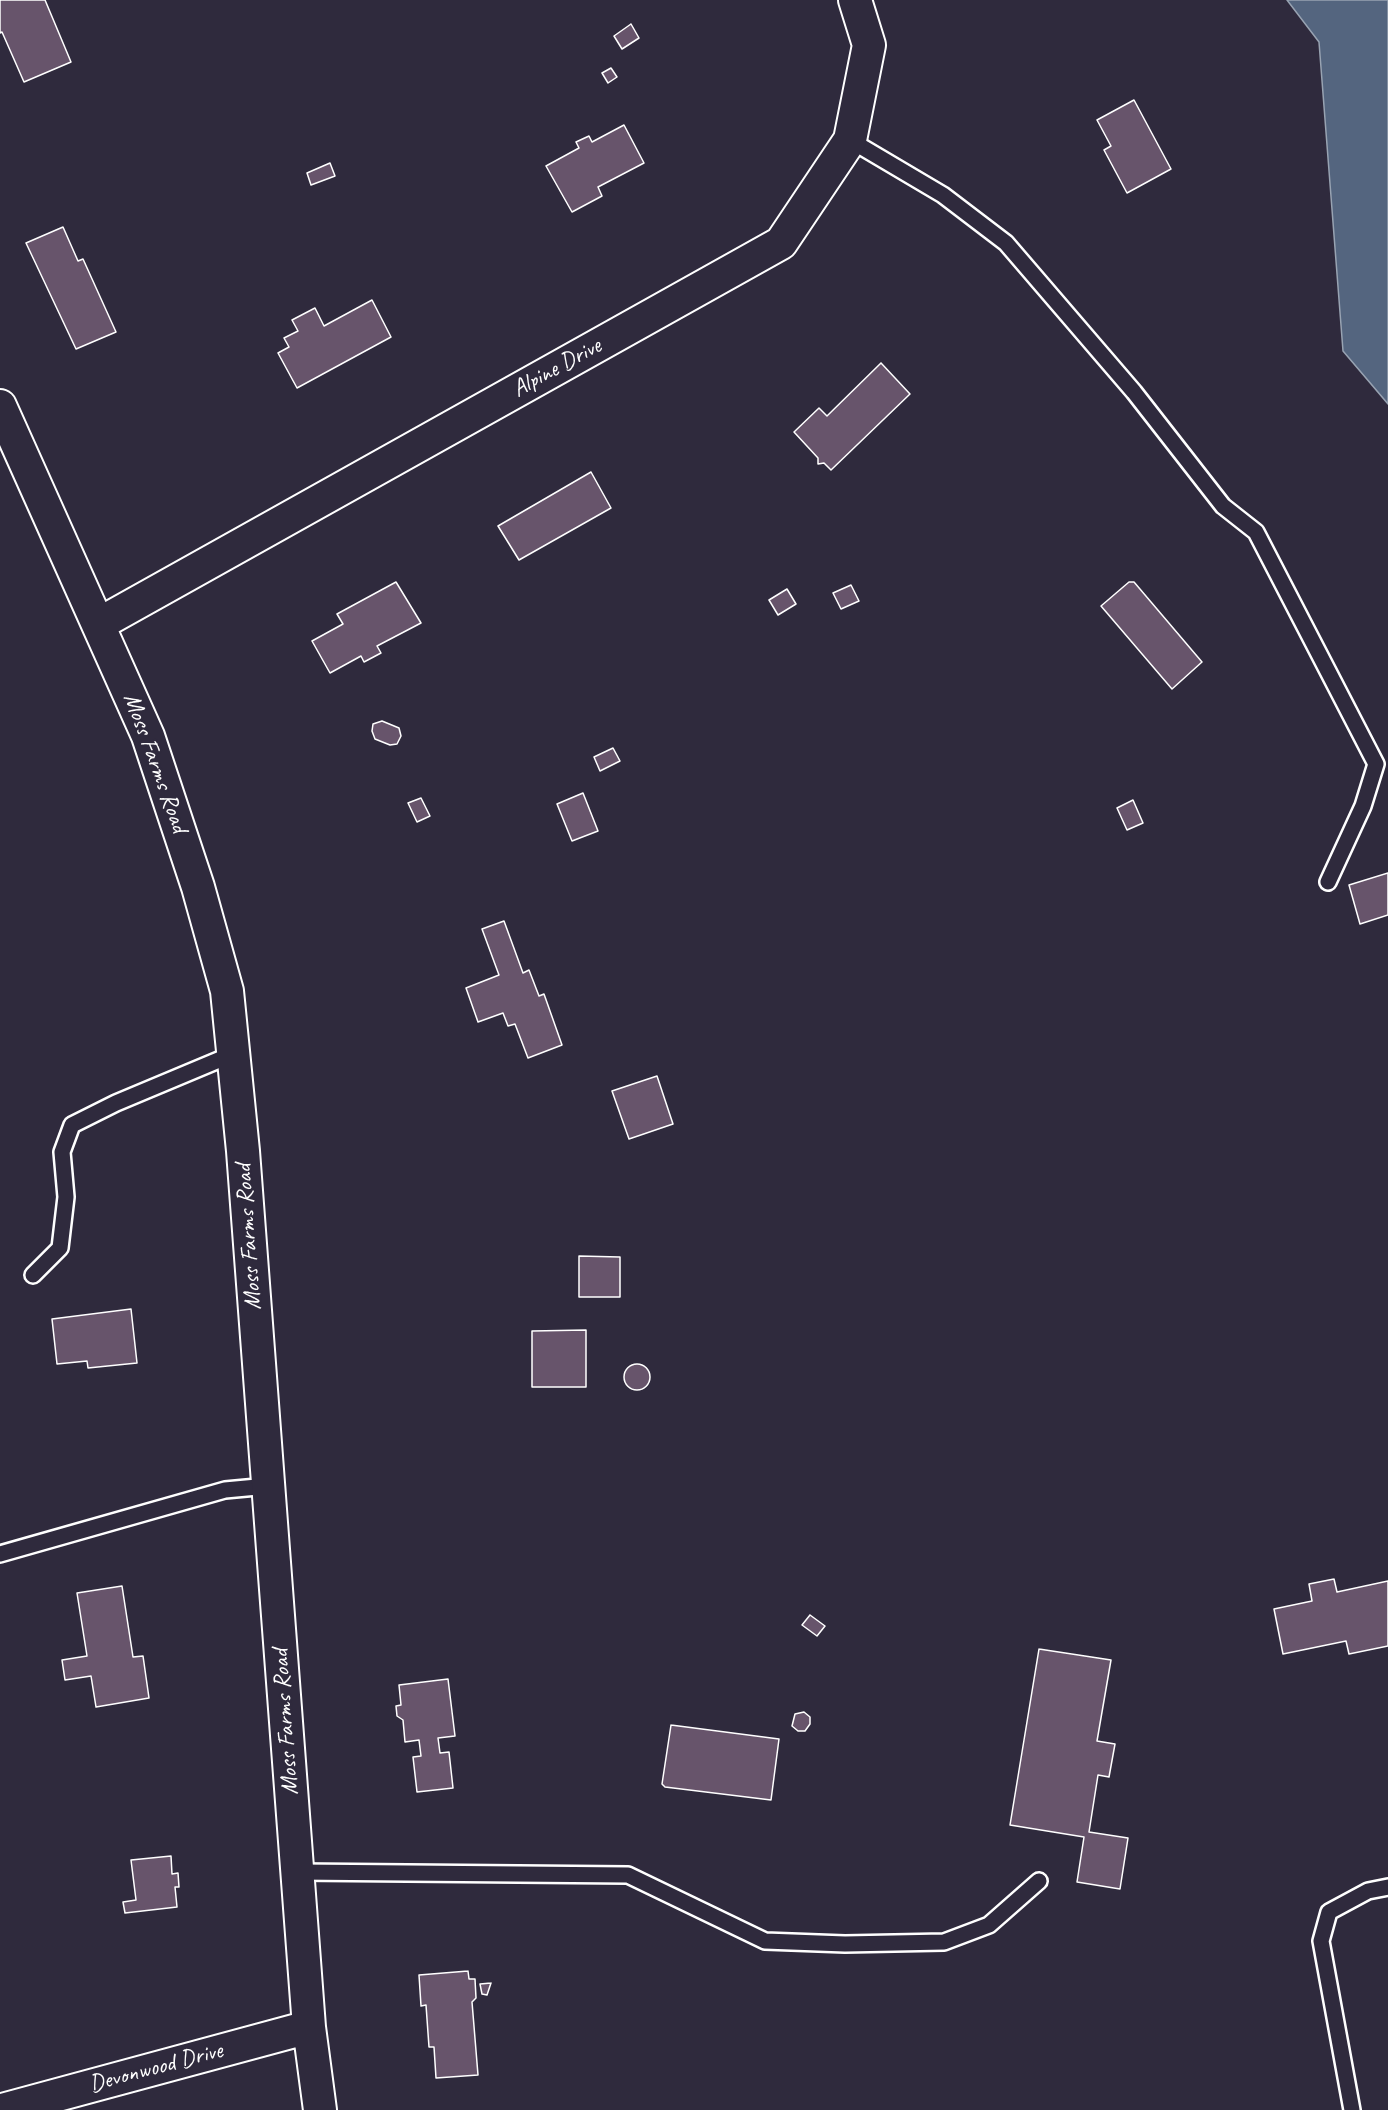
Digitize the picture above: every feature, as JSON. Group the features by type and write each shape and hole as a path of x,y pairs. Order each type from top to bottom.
{"street":[{"name":"Alpine Drive","path":"99,624 781,243 850,140 869,45 855,0"},
{"name":"Moss Farms Road","path":"0,406 148,736 195,877 227,991 268,1486 309,2027 320,2110"},
{"name":"Devonwood Drive","path":"2,2110 309,2027"}],"lane":[{"path":"850,140 943,195 1006,243 1134,392 1223,506 1256,532 1376,764 1364,806 1328,882"},
{"path":"33,1275 60,1248 66,1197 62,1152 72,1125 116,1102 233,1054"},
{"path":"0,1554 225,1490 268,1486"},
{"path":"297,1872 628,1875 765,1941 845,1944 944,1942 989,1925 1039,1881"},
{"path":"1352,2110 1321,1941 1329,1912 1368,1891 1388,1887"}],"water":[{"path":"1287,0 1388,0 1388,404 1343,351 1319,42"}],"building":[{"path":"0,0 45,0 71,62 24,82 2,32 0,33"},
{"path":"631,24 639,38 622,49 614,36"},
{"path":"611,68 617,77 608,83 602,73"},
{"path":"1134,100 1171,169 1127,193 1104,150 1111,146 1097,120"},
{"path":"624,125 644,163 598,187 602,196 572,212 546,166 579,148 576,142 589,136 592,142"},
{"path":"330,163 335,176 311,185 307,173"},
{"path":"63,227 78,261 83,259 116,332 76,349 26,243"},
{"path":"372,300 391,337 297,388 278,353 289,347 284,338 298,331 292,320 315,308 324,326"},
{"path":"881,363 910,394 831,470 824,463 818,464 818,458 794,432 819,408 827,416"},
{"path":"591,472 611,508 519,560 498,526"},
{"path":"396,582 421,623 377,646 381,653 364,662 361,656 330,673 312,641 343,624 337,614"},
{"path":"1129,582 1134,582 1202,662 1172,689 1101,606"},
{"path":"851,585 859,601 841,609 833,593"},
{"path":"787,589 796,604 778,615 769,600"},
{"path":"382,721 399,728 401,736 397,744 390,745 375,739 372,731 373,724"},
{"path":"613,748 620,761 600,771 594,757"},
{"path":"583,793 598,831 572,841 557,804"},
{"path":"421,798 430,816 417,822 408,803"},
{"path":"1133,800 1143,823 1127,830 1117,808"},
{"path":"1388,873 1388,915 1360,924 1349,885"},
{"path":"504,921 523,973 529,970 539,996 544,994 562,1045 528,1058 515,1024 508,1026 503,1013 478,1022 466,988 499,975 482,929"},
{"path":"657,1076 673,1124 629,1139 612,1091"},
{"path":"579,1256 620,1257 620,1297 579,1297"},
{"path":"131,1309 137,1363 88,1368 87,1361 57,1364 52,1319"},
{"path":"586,1330 586,1387 532,1387 532,1331"},
{"path":"637,1364 646,1368 650,1377 646,1386 637,1390 628,1386 624,1377 628,1368"},
{"path":"1334,1579 1337,1592 1388,1581 1388,1646 1349,1654 1346,1641 1283,1654 1274,1609 1312,1601 1309,1584"},
{"path":"122,1586 133,1657 143,1656 149,1698 96,1707 91,1676 65,1680 62,1660 87,1656 77,1593"},
{"path":"810,1615 825,1626 817,1636 802,1625"},
{"path":"1039,1649 1111,1660 1097,1741 1115,1744 1109,1777 1098,1775 1089,1832 1128,1838 1120,1889 1077,1882 1084,1837 1010,1825"},
{"path":"448,1679 455,1736 438,1738 440,1753 449,1752 453,1788 417,1792 413,1757 421,1756 419,1740 405,1742 403,1720 397,1716 396,1706 401,1705 399,1685"},
{"path":"804,1712 810,1717 810,1724 805,1731 798,1731 792,1726 795,1714"},
{"path":"671,1725 779,1739 771,1800 665,1787 662,1784"},
{"path":"171,1856 172,1874 178,1873 179,1887 175,1887 177,1907 125,1913 123,1902 136,1900 131,1860"},
{"path":"468,1971 469,1979 475,1979 476,1998 472,2002 478,2075 436,2078 434,2047 429,2047 426,2005 421,2006 419,1975"},
{"path":"491,1983 487,1995 482,1994 480,1984"}]}
